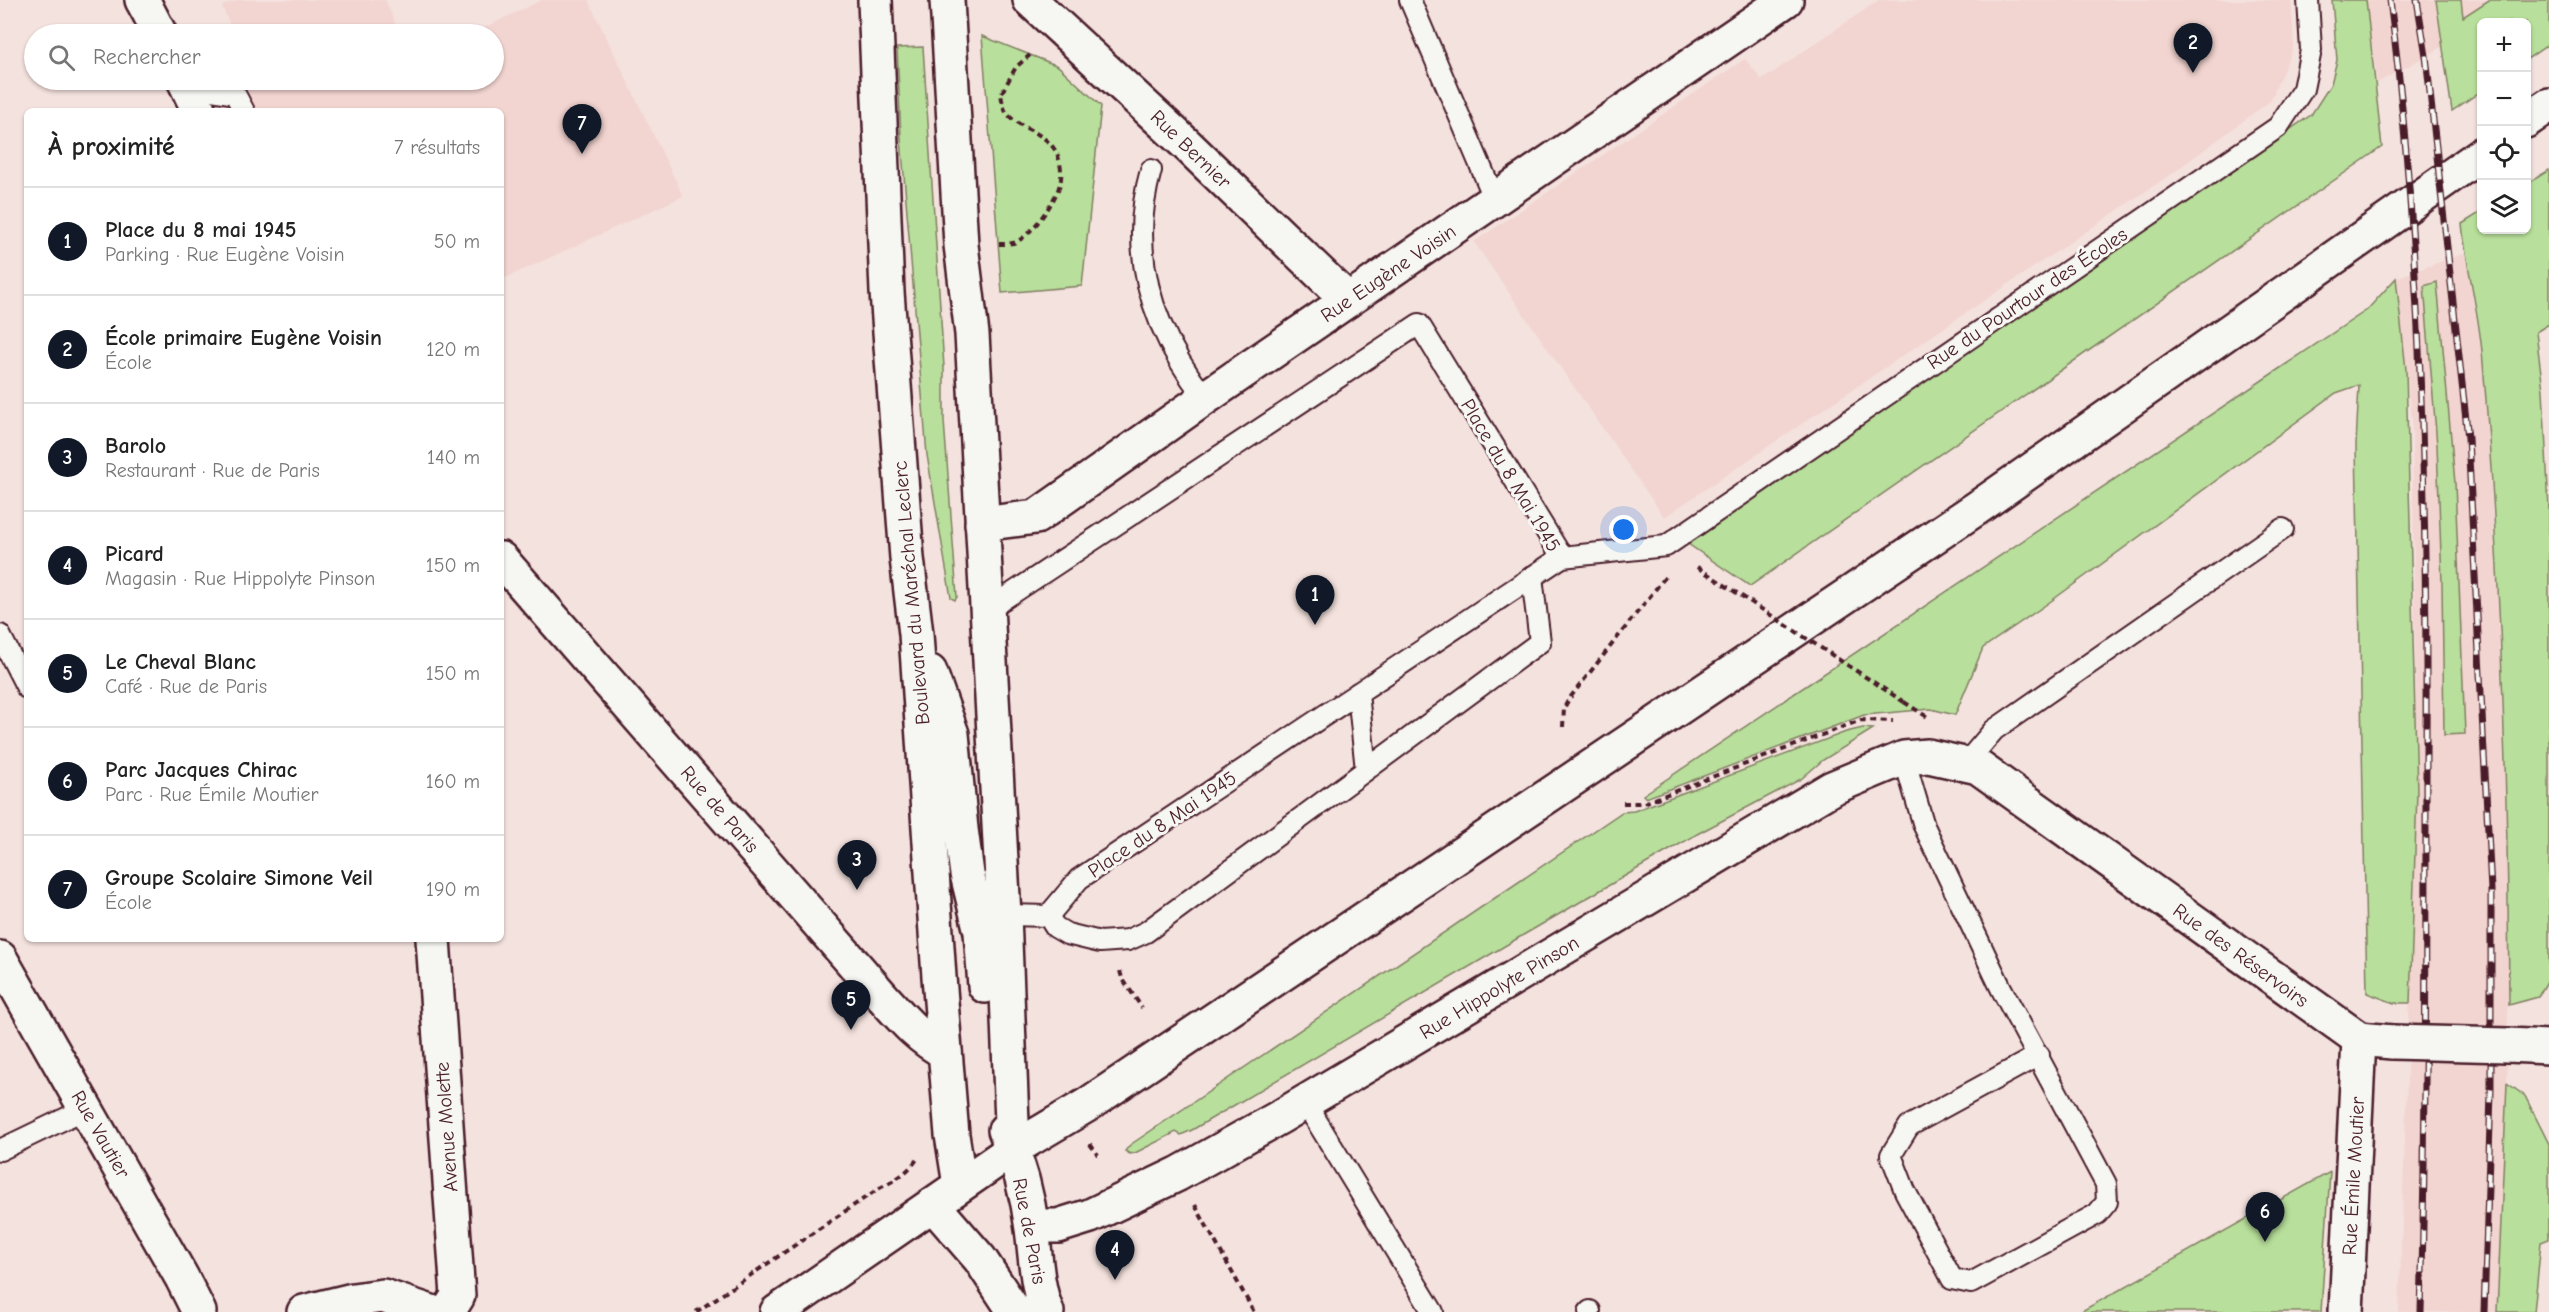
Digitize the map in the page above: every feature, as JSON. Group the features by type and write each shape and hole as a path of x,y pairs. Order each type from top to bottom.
{"main road":[{"name":"Boulevard du Maréchal Leclerc","path":"875,0 888,304 907,558 916,634 945,1052 952,1135 960,1185"},
{"path":"947,0 960,245 972,334 1004,915 1013,1149"},
{"name":"Rue Bernier","path":"1030,0 1186,144 1348,300"},
{"name":"Rue Eugène Voisin","path":"982,524 1036,517 1205,398 1786,0"},
{"path":"2531,118 2549,105"},
{"path":"777,1312 1013,1149 1087,1105 1977,508 2477,157"},
{"name":"Rue de Paris","path":"504,562 906,1023 928,1043 945,1052"},
{"path":"916,634 952,734 967,874 981,932 990,1094 1013,1149"},
{"name":"Rue Hippolyte Pinson","path":"1032,1226 1058,1226 1090,1216 1178,1174 1305,1102 1833,789 1904,758 1928,756 1966,763"},
{"name":"Rue des Réservoirs","path":"1966,763 1978,767 2359,1039"},
{"name":"Avenue Molette","path":"433,942 458,1296 448,1312"},
{"name":"Rue Vautier","path":"0,958 183,1278 199,1312"},
{"path":"2359,1039 2549,1047"},
{"name":"Rue Émile Moutier","path":"2346,1312 2359,1039"},
{"name":"Rue de Paris","path":"1013,1149 1032,1226 1037,1273 1047,1312"},
{"path":"933,1204 980,1258 1015,1312"},
{"path":"304,1312 353,1300 383,1296 431,1312"}],"lane":[{"path":"1410,0 1495,200"},
{"name":"Rue du Pourtour des Écoles","path":"1562,556 1666,546 2277,127 2303,89 2311,51 2308,0"},
{"path":"190,92 235,94 242,108"},
{"path":"1151,170 1143,199 1143,244 1148,286 1164,335 1182,368 1205,398"},
{"name":"Place du 8 Mai 1945","path":"987,610 1419,324 1562,556 1079,879 1048,916"},
{"path":"1966,763 1994,730 2283,529"},
{"path":"1004,915 1048,916 1055,927 1067,934 1100,942 1128,940 1146,932 1540,642 1532,577"},
{"path":"0,635 24,682"},
{"path":"1358,693 1366,770"},
{"path":"1904,758 1924,826 2001,988 2039,1055 2106,1184 2108,1202 2097,1214 1971,1283 1952,1280 1905,1191 1892,1155 1909,1126 2039,1055"},
{"path":"1305,1102 1433,1312"},
{"path":"0,1150 87,1108"}],"path":[{"path":"998,244 1019,240 1038,222 1059,187 1062,170 1057,153 1046,140 1032,129 1014,120 1005,111 1001,94 1016,67 1030,55"},
{"path":"1697,567 1904,702"},
{"path":"1563,727 1564,708 1569,699 1667,574"},
{"path":"1623,802 1644,803 1861,720 1902,721"},
{"path":"1122,978 1142,1008"},
{"path":"696,1312 911,1169 917,1159"},
{"path":"1190,1197 1254,1312"}],"shaded area":[{"path":"239,0 385,0 396,24 230,24 222,6"},
{"path":"542,0 588,0 683,196 504,279 504,108 213,108 203,90 504,90 504,24 492,24"},
{"path":"1879,0 2291,0 2294,45 2270,101 2174,172 1664,517 1474,242 1745,59 1762,80"},
{"path":"2366,0 2436,0 2444,46 2377,83"},
{"path":"2461,0 2489,0 2462,18"},
{"path":"2465,253 2483,360 2498,604 2509,894 2507,1083 2497,1312 2399,1312 2417,792 2412,420 2396,278"}],"green space":[{"path":"2332,0 2366,0 2382,147 1750,586 1688,544 2311,115 2331,84 2337,60"},
{"path":"2436,0 2461,0 2463,17 2489,0 2549,0 2549,44 2531,56 2531,18 2477,18 2477,94 2452,111"},
{"path":"982,36 1058,66 1101,106 1082,286 1002,293"},
{"path":"923,47 944,367 944,421 957,597 955,600 951,598 927,455 901,139 897,48"},
{"path":"2549,170 2549,324 2536,332 2543,390 2549,509 2549,978 2538,997 2509,1005 2505,764 2495,523 2481,345 2462,224 2477,215 2477,234 2531,234 2531,181"},
{"path":"2396,278 2406,370 2417,792 2410,1003 2394,1003 2367,993 2356,445 2359,385 2336,393 2047,604 1983,648 1955,715 1931,709 1864,715 1646,798 1643,795 2367,310"},
{"path":"2437,282 2455,483 2465,734 2444,735 2437,445 2424,286"},
{"path":"1863,728 1873,729 1823,760 1801,779 1699,833 1192,1130 1181,1135 1176,1132 1135,1153 1130,1154 1125,1151 1130,1145 1622,812 1634,811 1846,732"},
{"path":"2507,1083 2525,1096 2549,1144 2549,1239 2541,1242 2534,1312 2497,1312"},
{"path":"2330,1172 2321,1312 2080,1312"}],"railway":[{"path":"2390,0 2401,95 2416,286 2423,477 2426,668 2426,970 2421,1312"},
{"path":"2417,0 2426,56 2468,438 2491,890 2491,1092 2484,1312"}],"place":[{"name":"École primaire Eugène Voisin","path":"2193,73"},
{"name":"Groupe Scolaire Simone Veil","path":"582,154"},
{"name":"Place du 8 mai 1945","path":"1315,625"},
{"name":"Barolo","path":"857,890"},
{"name":"Le Cheval Blanc","path":"851,1030"},
{"name":"Parc Jacques Chirac","path":"2265,1242"},
{"name":"Picard","path":"1115,1280"}]}
